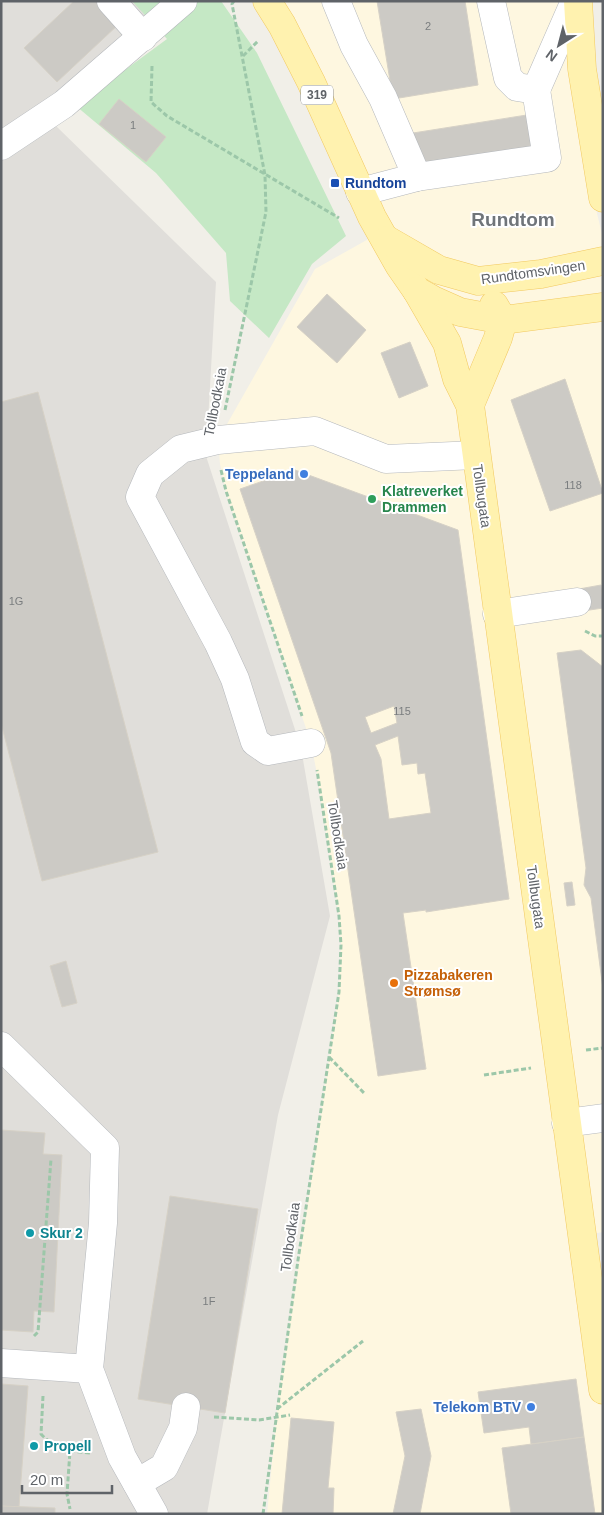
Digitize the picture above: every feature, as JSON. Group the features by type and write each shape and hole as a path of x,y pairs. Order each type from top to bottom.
{"main road":[{"name":"319","path":"267,1 282,24 311,82 360,192 378,227 418,291 460,312 503,320 603,307"},
{"path":"577,1 582,69 603,198"},
{"name":"Rundtomsvingen","path":"378,227 439,270 478,281 541,274 603,261"},
{"path":"447,343 460,312 478,281 503,320"},
{"name":"Tollbugata","path":"418,291 447,343 457,379 470,404 566,1123 599,1345 603,1390"},
{"name":"Tollbugata","path":"470,404 498,338 503,320"}],"lane":[{"path":"111,1 149,32"},
{"path":"1,146 64,104 183,1"},
{"path":"491,1 508,78 517,87 536,90"},
{"path":"360,192 417,177 547,158 536,90 577,1"},
{"path":"341,6 354,45 383,98 417,177"},
{"path":"311,743 268,751 255,742 236,679 140,497 150,474 181,449 218,440 316,431 386,459 476,455"},
{"path":"497,614 577,602"},
{"path":"1,1046 105,1148 103,1223 89,1369 122,1457 154,1514"},
{"path":"566,1123 603,1118"},
{"path":"1,1363 89,1369"},
{"path":"137,1483 164,1467 184,1418"}],"path":[{"name":"Tollbodkaia","path":"234,1 232,4 265,175 266,218 218,440 220,464 226,492 311,743 339,916 341,946 338,992 263,1514"},
{"path":"149,32 151,102 167,116 340,218 378,227"},
{"path":"242,57 264,35"},
{"path":"484,1075 538,1067 535,1048 557,1046"},
{"path":"329,1056 365,1094"},
{"path":"25,1336 33,1336 38,1332 51,1159"},
{"path":"278,1409 363,1341"},
{"path":"45,1366 41,1434 49,1443 61,1445 70,1451 68,1494 70,1509"},
{"path":"184,1418 210,1417 259,1420 290,1415"}],"shaded area":[{"path":"1,1 184,1 56,126 216,282 206,456 301,748 330,916 278,1115 207,1514 1,1514"},
{"path":"267,1 558,1 590,185 603,238 603,1232 582,1236 603,1405 603,1514 267,1514 278,1402 339,992 341,945 339,916 311,743 226,492 220,464 218,440 315,269 381,232"}],"green space":[{"path":"132,1 221,1 257,53 346,236 312,264 269,338 230,301 226,253 156,173 76,106 167,39"}],"building":[{"path":"74,1 100,1 120,23 57,82 24,48"},
{"path":"377,1 465,1 478,85 393,99"},
{"path":"119,99 166,137 146,162 99,124"},
{"path":"552,111 557,142 418,166 413,133"},
{"path":"327,294 366,330 337,363 297,327"},
{"path":"410,342 428,386 399,398 381,353"},
{"path":"565,379 603,493 550,511 511,400"},
{"path":"38,392 158,852 42,881 1,723 1,402"},
{"path":"295,470 458,530 509,899 426,912 426,910 403,913 426,1069 378,1076 331,753 240,489","holes":["394,706 397,723 371,733 365,717","398,736 402,765 417,763 418,774 425,773 431,813 389,819 381,759 375,745"]},
{"path":"601,585 603,608 583,611 579,589"},
{"path":"581,650 603,667 603,989 591,898 584,885 586,868 557,653"},
{"path":"572,882 575,905 567,906 564,883"},
{"path":"66,961 77,1003 62,1007 50,966"},
{"name":"Skur 2","path":"1,1130 45,1133 43,1154 62,1155 54,1312 34,1311 33,1332 1,1330"},
{"path":"170,1196 258,1209 225,1413 138,1399"},
{"path":"576,1379 584,1437 531,1444 529,1427 484,1433 478,1392"},
{"path":"1,1384 28,1386 19,1507 1,1506"},
{"path":"421,1409 431,1456 420,1514 393,1514 405,1456 396,1412"},
{"path":"291,1418 334,1422 328,1488 334,1488 333,1514 282,1514"},
{"path":"584,1437 595,1514 511,1514 502,1448"},
{"path":"1,1506 55,1508 55,1514 1,1514"}],"place":[{"name":"Rundtom","path":"335,183"},
{"name":"Teppeland","path":"304,474"},
{"name":"Klatreverket Drammen","path":"372,499"},
{"name":"Pizzabakeren Strømsø","path":"394,983"},
{"name":"Skur 2","path":"30,1233"},
{"name":"Telekom BTV","path":"531,1407"},
{"name":"Propell","path":"34,1446"}],"district":[{"name":"Rundtom","path":"513,219"}]}
